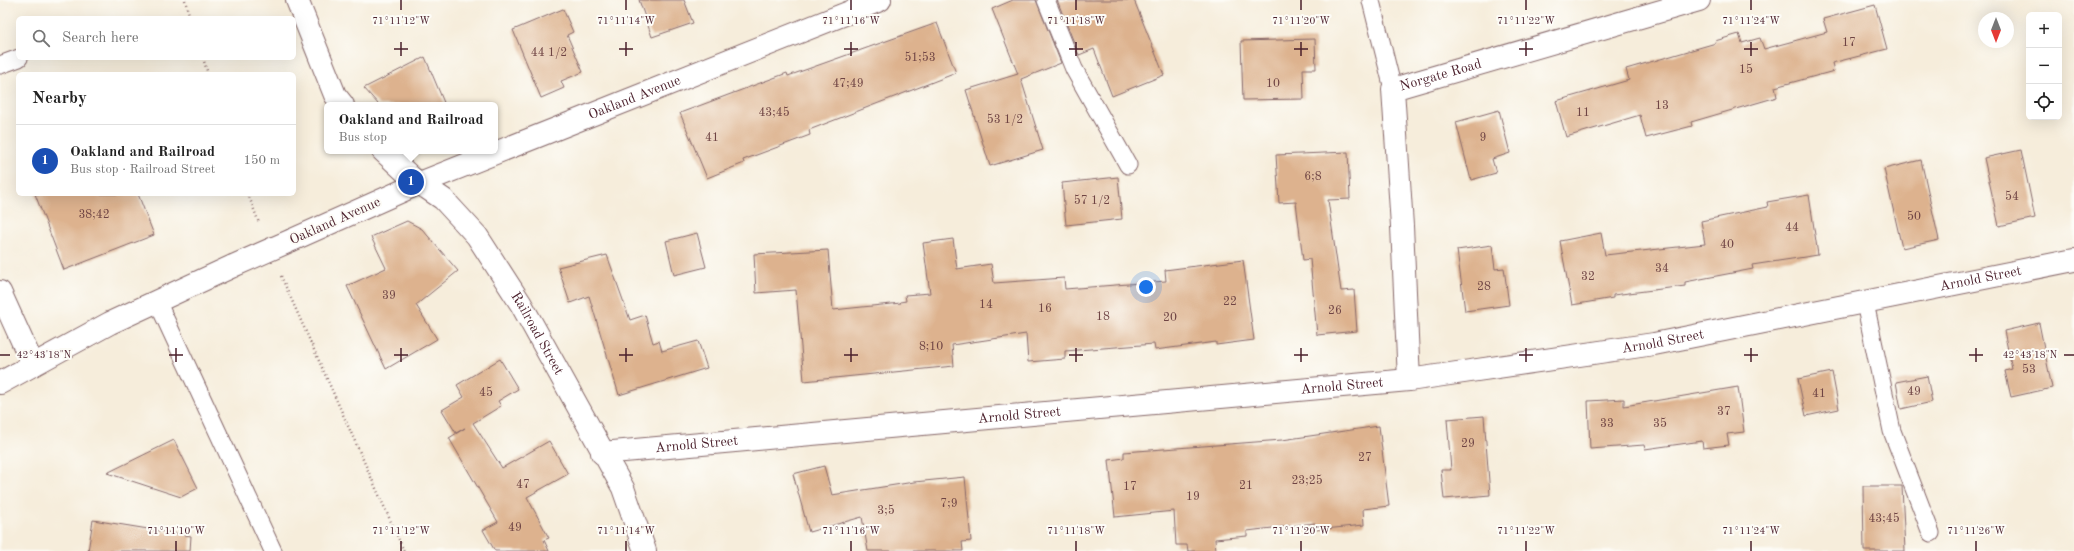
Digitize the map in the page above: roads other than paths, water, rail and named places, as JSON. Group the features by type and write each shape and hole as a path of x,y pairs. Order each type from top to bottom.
{"street":[{"name":"Oakland Avenue","path":"498,152 880,0"},
{"name":"Norgate Road","path":"1409,380 1402,226 1393,89 1699,0"},
{"path":"302,1 335,96 340,102"},
{"name":"Railroad Street","path":"386,154 420,183 443,199 478,236 521,304 602,453 623,488 645,551"},
{"name":"Oakland Avenue","path":"0,383 110,324 157,301 420,183 493,154"},
{"name":"Arnold Street","path":"602,453 1409,380 1654,344 2074,260"},
{"path":"0,292 33,365"}],"lane":[{"path":"1046,0 1074,69 1128,165"},
{"path":"1371,1 1393,89"},
{"path":"0,65 16,59"},
{"path":"157,301 273,551"},
{"path":"1865,303 1892,431 1930,533"}],"place":[{"name":"Oakland and Railroad","path":"411,182"}]}
